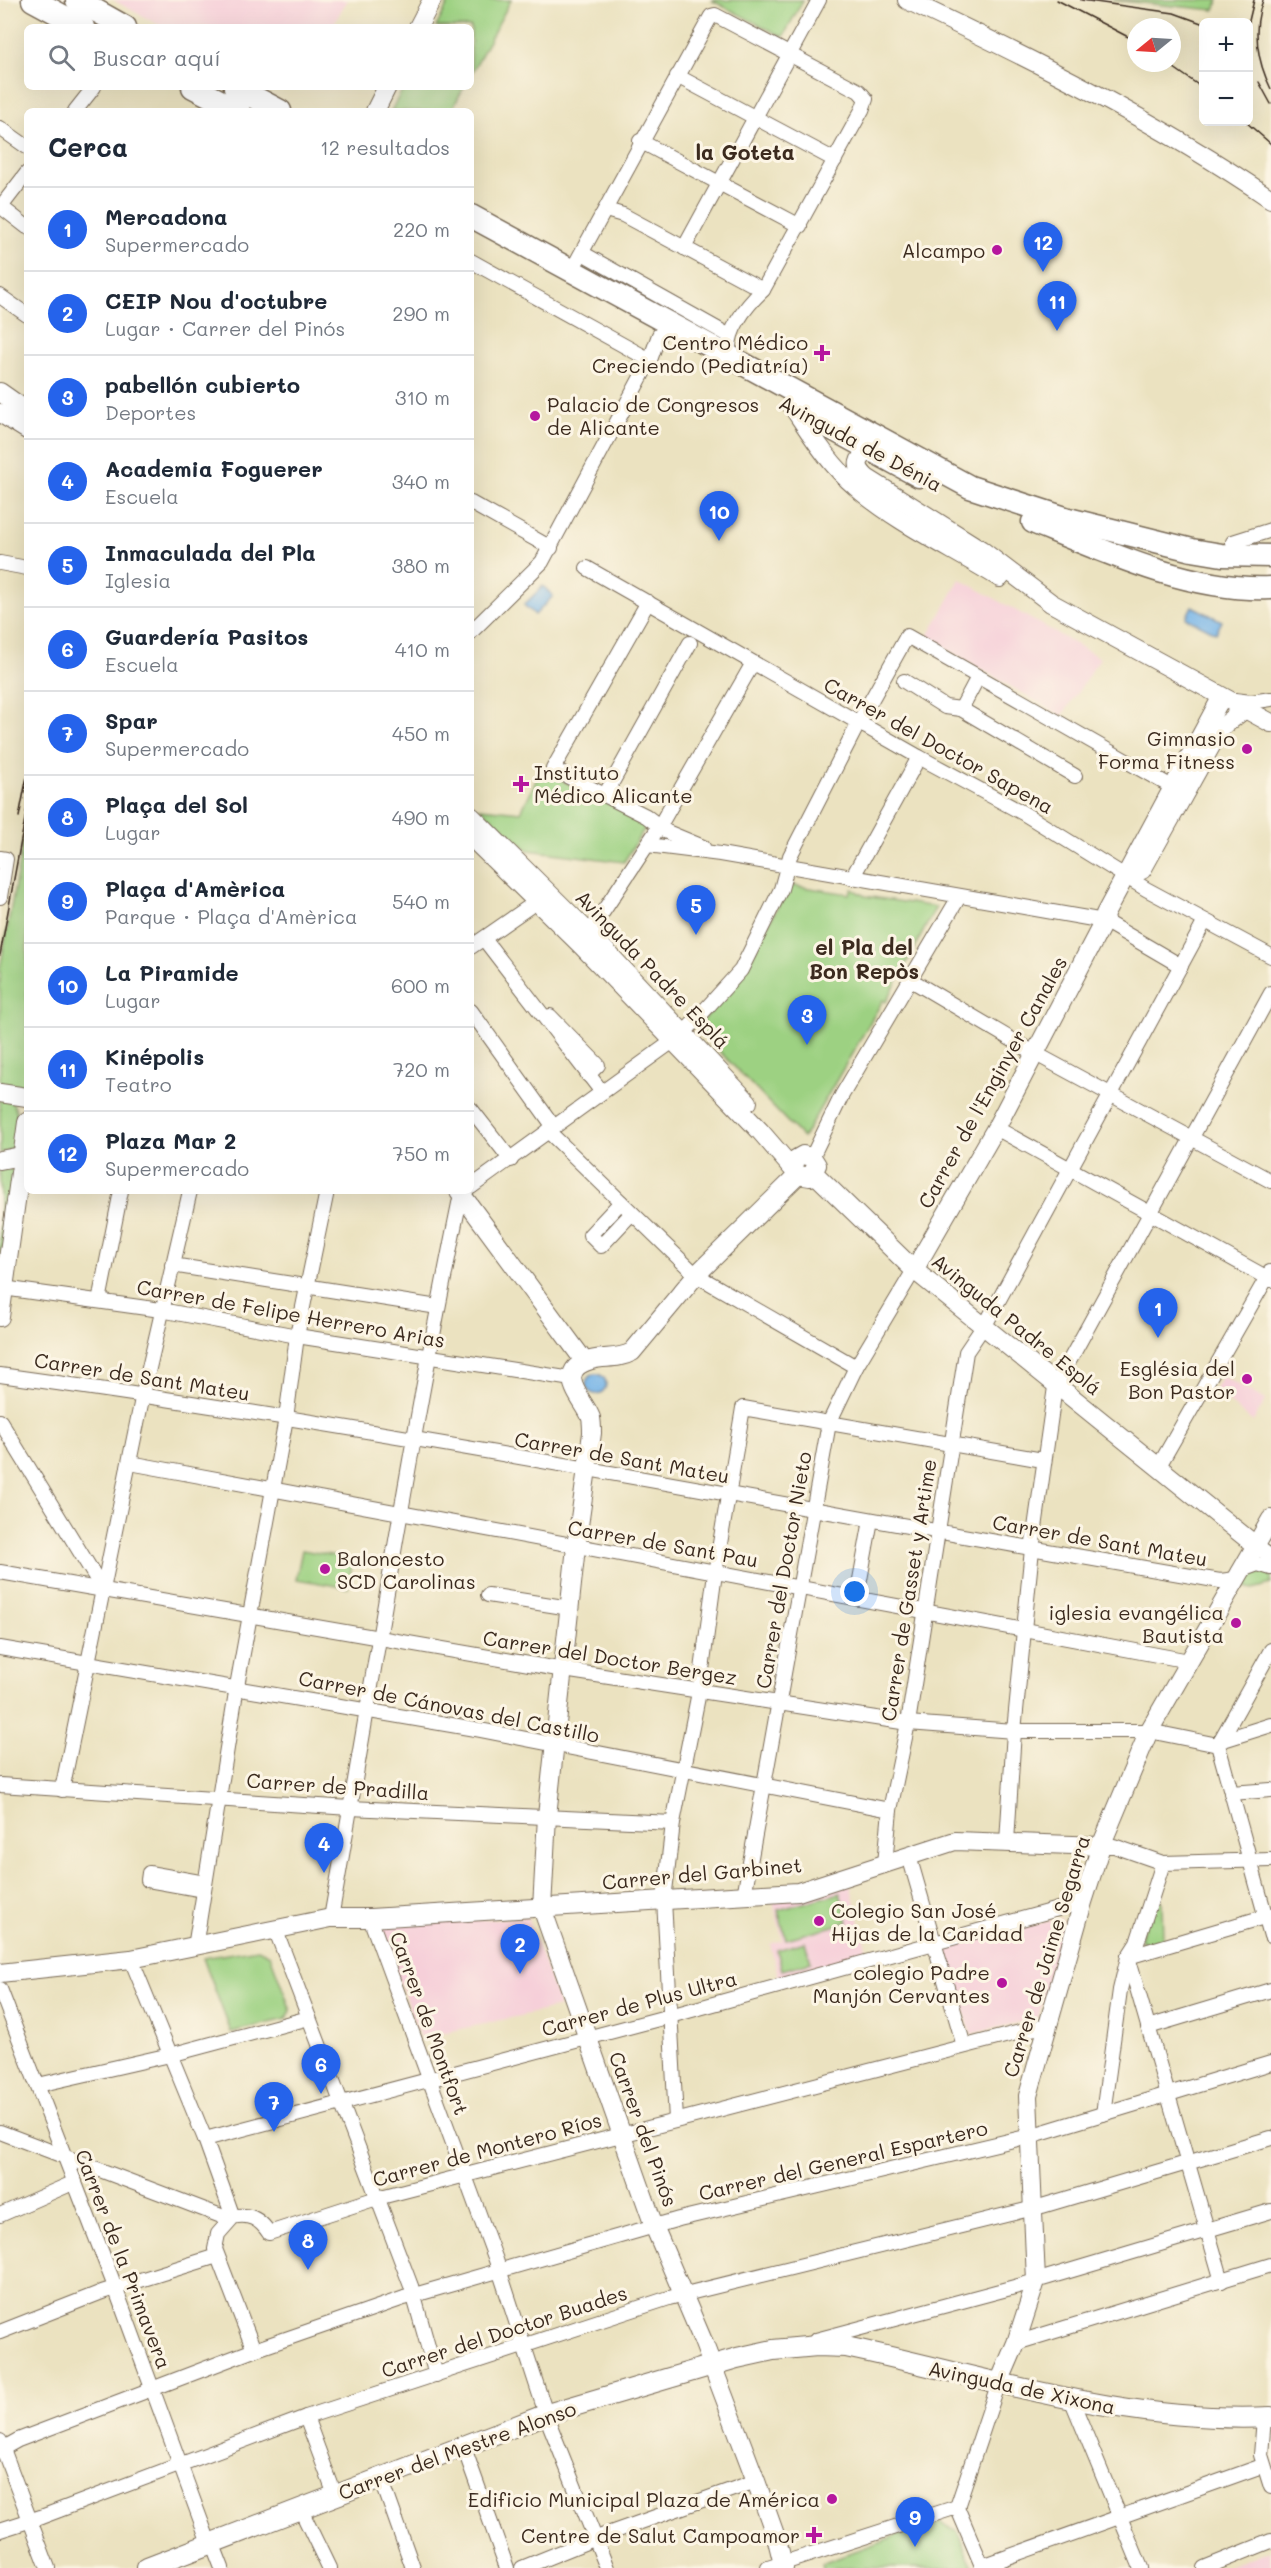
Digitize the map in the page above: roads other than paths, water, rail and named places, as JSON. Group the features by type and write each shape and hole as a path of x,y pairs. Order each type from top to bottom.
{"main road":[{"path":"33,0 77,24"},
{"path":"77,0 120,24"},
{"path":"199,90 232,108"},
{"path":"242,90 274,108"},
{"name":"Avinguda de Dénia","path":"474,217 578,262 730,346 970,487 1014,503 1087,524 1192,550 1222,555 1271,556"},
{"name":"Avinguda de Dénia","path":"474,235 963,498 1033,522 1101,550 1167,572 1245,589 1271,588"},
{"name":"Avinguda de Dénia","path":"1014,503 1206,540 1233,542 1271,540"},
{"name":"Avinguda de Dénia","path":"1033,522 1194,565 1230,571 1271,569"},
{"name":"Carrer del Mestre Alonso","path":"147,2568 547,2415 711,2364 773,2350 817,2346 846,2347"},
{"name":"Avinguda de Xixona","path":"846,2347 1072,2401 1176,2413 1268,2418"}],"street":[{"path":"684,248 819,0"},
{"path":"907,0 1050,71 1147,124 1267,196"},
{"path":"419,24 428,3"},
{"path":"578,262 640,141 707,19 715,15 859,90 866,99 800,226 763,290 753,299 730,346"},
{"path":"677,76 835,160"},
{"path":"77,108 92,90"},
{"path":"376,108 386,90"},
{"path":"0,128 24,145"},
{"path":"640,141 800,226"},
{"path":"24,177 0,207 24,225"},
{"path":"606,210 623,215 763,290"},
{"path":"474,263 650,360"},
{"path":"0,296 24,313"},
{"path":"474,629 542,562 551,548 650,360 659,335"},
{"path":"0,392 24,409"},
{"path":"792,406 831,463 856,488 896,515 1029,595 1051,603"},
{"path":"0,413 24,428"},
{"path":"870,449 858,463 859,470 867,478 980,549 1051,603 1221,698 1246,708 1271,723"},
{"path":"474,505 551,548"},
{"path":"896,515 906,513 966,551 1005,569"},
{"path":"1233,542 1271,530"},
{"path":"0,563 24,567"},
{"name":"Carrer del Doctor Sapena","path":"587,568 919,757 1023,813 1205,921 1271,956"},
{"path":"648,602 553,769 646,816 659,827 720,854"},
{"path":"474,1184 511,1160 678,1037 741,970 781,889 790,856 859,722 907,636 1172,787"},
{"path":"604,795 690,643"},
{"path":"589,933 659,827 753,663"},
{"path":"961,709 978,677"},
{"path":"904,681 945,707 961,709 1075,776"},
{"path":"1221,698 1251,702 1271,699"},
{"path":"1126,876 1142,870 1221,728 1224,711 1221,698"},
{"path":"1126,876 1221,698"},
{"path":"1221,728 1246,708"},
{"path":"852,878 919,757"},
{"name":"Avinguda Padre Esplá","path":"474,819 589,933 678,1037"},
{"name":"Avinguda Padre Esplá","path":"474,840 678,1037 803,1166 914,1270 1055,1387 1161,1467 1255,1545"},
{"path":"648,845 720,854 787,868 959,897 987,899 1105,918 1182,966"},
{"path":"0,897 3,858"},
{"name":"Carrer de l'Enginyer Canales","path":"914,1270 1036,1054 1126,876"},
{"path":"542,1908 548,1816 576,1547 592,1432 591,1418 575,1393 572,1379 576,1370 585,1362 593,1359 616,1359 632,1352 696,1275 803,1166 842,1095 959,897"},
{"path":"474,945 536,902"},
{"name":"Carrer de Gasset y Artime","path":"885,1864 890,1810 908,1723 924,1609 966,1352 983,1327 1205,921"},
{"path":"484,939 602,1092"},
{"path":"911,980 1036,1054 1271,1181"},
{"path":"1007,1842 1014,1731 1032,1549 1055,1387 1271,993"},
{"path":"474,1015 551,1129 696,1275 856,1367"},
{"path":"0,1093 24,1097"},
{"path":"474,1113 511,1160"},
{"path":"996,1128 1150,1214 1270,1276 1160,1464 1161,1467"},
{"path":"0,1317 24,1139"},
{"path":"0,1160 21,1156"},
{"path":"99,1302 120,1194"},
{"path":"62,1790 105,1592 143,1394 189,1194"},
{"path":"195,1947 237,1686 286,1418 297,1336 326,1194"},
{"path":"331,1918 413,1440 438,1307 463,1194"},
{"path":"466,1194 585,1362"},
{"path":"621,1202 590,1235 602,1246 632,1213"},
{"path":"172,1265 438,1307"},
{"name":"Carrer del Doctor Nieto","path":"744,1896 829,1423 856,1367 914,1270"},
{"name":"Carrer de Felipe Herrero Arias","path":"3,1288 161,1310 297,1336 572,1379"},
{"name":"Carrer de Sant Mateu","path":"0,1375 143,1394 286,1418 1220,1581 1258,1564 1271,1568"},
{"path":"676,2120 664,1900 673,1823 699,1692 715,1573 743,1408 1043,1460"},
{"path":"0,1421 105,1592"},
{"name":"Carrer de Sant Pau","path":"130,1463 715,1573 857,1596 1189,1661"},
{"name":"Carrer de Jaime Segarra","path":"957,2507 998,2385 1016,2343 1036,2280 1028,2096 1083,1902 1101,1846 1149,1731 1271,1519"},
{"path":"857,1596 871,1520"},
{"path":"1255,1545 1271,1557"},
{"name":"Carrer del Doctor Bergez","path":"0,1572 105,1592 250,1614 564,1670 779,1705 908,1723 1014,1731 1149,1731 1219,1743"},
{"path":"488,1595 570,1608"},
{"name":"Carrer de Cánovas del Castillo","path":"0,1648 237,1686 890,1810"},
{"path":"1271,1650 1219,1743 1250,1861 1268,1916 1271,1936"},
{"path":"1219,1743 1271,1725"},
{"name":"Carrer de Pradilla","path":"0,1785 350,1808 673,1823"},
{"path":"1231,1793 1271,1790"},
{"name":"Carrer del Garbinet","path":"0,1973 131,1959 331,1918 370,1918 798,1892 955,1841 1114,1846 1163,1863 1271,1860"},
{"path":"909,1856 964,2046"},
{"path":"1141,1948 1163,1863"},
{"name":"Carrer de Plus Ultra","path":"205,2139 670,2016 1083,1902"},
{"name":"Carrer del Pinós","path":"542,1908 654,2226 683,2293 756,2481 784,2566"},
{"path":"1103,2114 1120,1990 1128,1958 1141,1948 1268,1916"},
{"name":"Carrer de Montfort","path":"370,1918 525,2344 547,2415 608,2568"},
{"path":"276,1931 414,2295 436,2374"},
{"path":"1128,1958 1222,2281"},
{"path":"131,1959 205,2139 231,2218"},
{"name":"Carrer de la Primavera","path":"0,1989 75,2182 209,2543 215,2550 222,2568"},
{"path":"1148,2027 1271,1990"},
{"path":"38,2085 170,2055 309,2018"},
{"name":"Carrer de Montero Ríos","path":"231,2218 249,2216 258,2220 269,2233 377,2198 1047,2025"},
{"name":"Carrer del General Espartero","path":"254,2350 414,2295 654,2226 1029,2136 1271,2063"},
{"path":"0,2132 231,2218"},
{"name":"Carrer del Doctor Buades","path":"0,2530 306,2417 683,2293 1032,2208 1271,2138"},
{"path":"0,2215 75,2182"},
{"name":"Carrer del Mestre Alonso","path":"773,2350 849,2333 898,2316 1036,2280 1271,2211"},
{"path":"48,2568 1,2446 254,2350 217,2256 214,2242 231,2218"},
{"path":"0,2332 114,2289 217,2256"},
{"path":"1016,2343 1271,2265"},
{"path":"1072,2401 1141,2568"},
{"path":"306,2417 334,2495"},
{"path":"1268,2418 1261,2439 1262,2466 1271,2487"},
{"path":"464,2445 507,2568"},
{"path":"784,2566 828,2548 957,2507 983,2567 1262,2466"},
{"path":"381,2478 413,2568"},
{"path":"522,2568 596,2538 756,2481"},
{"path":"300,2508 329,2568"},
{"path":"1204,2568 1271,2541"}],"water":[{"path":"543,586 553,596 535,615 524,605"},
{"path":"1192,606 1222,621 1216,633 1186,618"},
{"path":"592,1374 600,1374 606,1380 606,1388 600,1394 592,1394 586,1388 586,1380"}],"tram line":[{"path":"1057,0 1127,36"},
{"path":"1081,0 1174,13 1199,22"},
{"path":"1250,18 1254,0"},
{"path":"1263,0 1257,34 1259,56 1271,89"},
{"path":"1180,72 1199,85"},
{"path":"1259,82 1271,104"},
{"path":"1251,126 1271,144"},
{"path":"19,817 24,791"},
{"path":"0,955 24,824"}],"place":[{"name":"Alcampo","path":"997,250"},
{"name":"Plaza Mar 2","path":"1043,272"},
{"name":"Kinépolis","path":"1057,331"},
{"name":"Centro Médico Creciendo (Pediatría)","path":"822,353"},
{"name":"Palacio de Congresos de Alicante","path":"535,416"},
{"name":"La Piramide","path":"719,541"},
{"name":"Gimnasio Forma Fitness","path":"1247,749"},
{"name":"Instituto Médico Alicante","path":"521,784"},
{"name":"Inmaculada del Pla","path":"696,935"},
{"name":"pabellón cubierto","path":"807,1045"},
{"name":"Mercadona","path":"1158,1338"},
{"name":"Església del Bon Pastor","path":"1247,1379"},
{"name":"Baloncesto SCD Carolinas","path":"325,1569"},
{"name":"iglesia evangélica Bautista","path":"1236,1623"},
{"name":"Academia Foguerer","path":"324,1873"},
{"name":"Colegio San José Hijas de la Caridad","path":"819,1921"},
{"name":"CEIP Nou d'octubre","path":"520,1974"},
{"name":"colegio Padre Manjón Cervantes","path":"1002,1983"},
{"name":"Guardería Pasitos","path":"321,2094"},
{"name":"Spar","path":"274,2132"},
{"name":"Plaça del Sol","path":"308,2270"},
{"name":"Edificio Municipal Plaza de América","path":"832,2499"},
{"name":"Centre de Salut Campoamor","path":"814,2535"},
{"name":"Plaça d'Amèrica","path":"915,2547"}],"district":[{"name":"la Goteta","path":"745,151"},
{"name":"el Pla del Bon Repòs","path":"864,958"}]}
